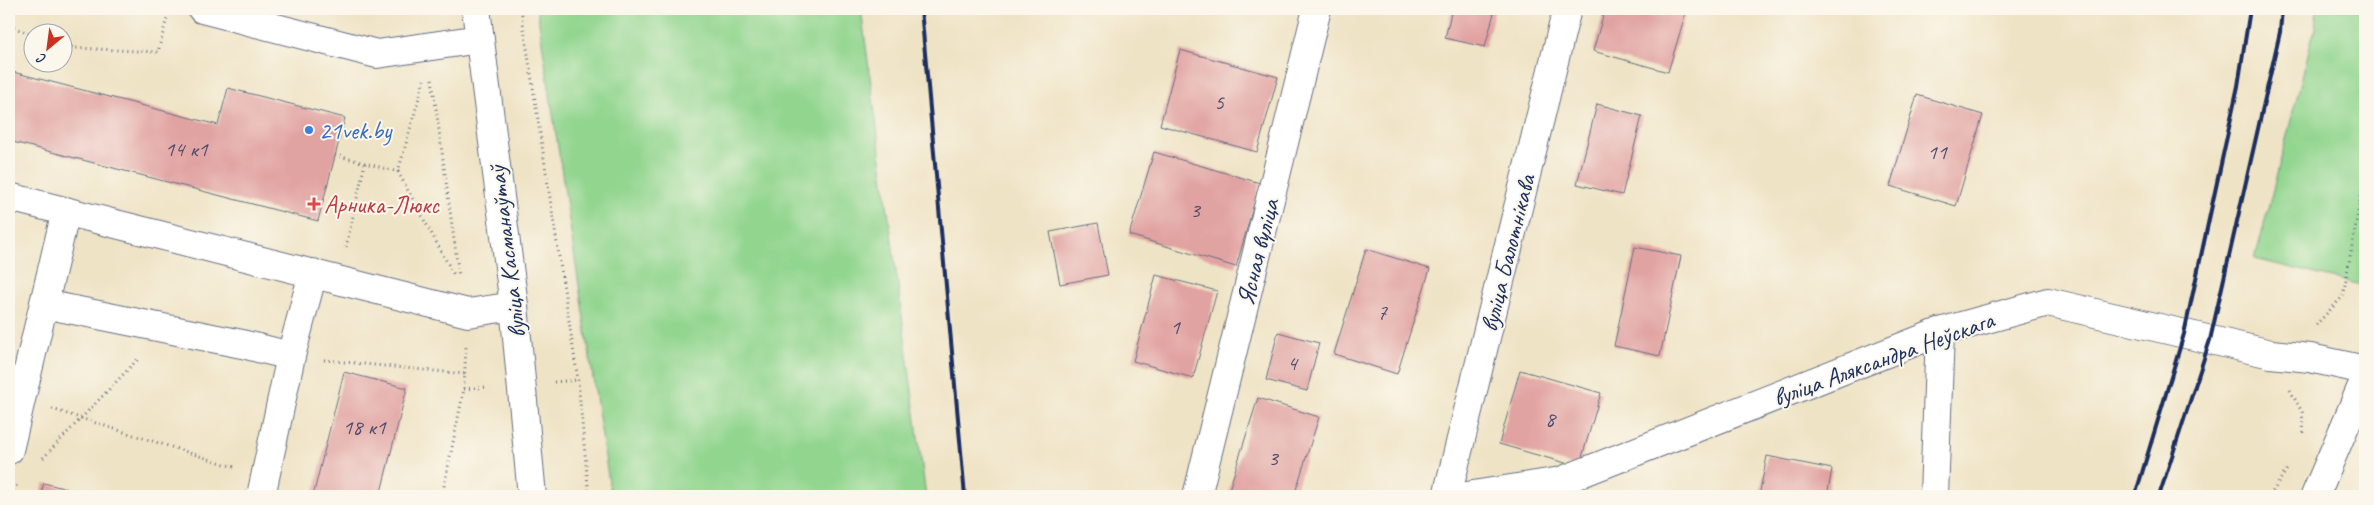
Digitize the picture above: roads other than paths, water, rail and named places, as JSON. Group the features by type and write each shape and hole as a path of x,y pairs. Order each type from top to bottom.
{"street":[{"path":"202,9 377,54 429,55 480,39"},
{"name":"вуліца Касманаўтаў","path":"476,9 514,306 532,496"},
{"name":"Ясная вуліца","path":"1197,496 1317,9"},
{"name":"вуліца Балотнікава","path":"1447,496 1567,9"},
{"path":"9,197 468,312 514,306"},
{"path":"9,450 66,211"},
{"path":"263,487 291,356 313,273"},
{"name":"вуліца Аляксандра Неўскага","path":"1467,496 1562,481 1940,332 2048,302 2271,354 2310,358 2365,370"},
{"path":"44,304 242,344 291,356"},
{"path":"1934,496 1940,332"},
{"path":"2314,496 2365,378"}],"railway":[{"path":"921,9 965,496"},
{"path":"2135,496 2184,334 2238,86 2250,9"},
{"path":"2159,496 2210,340 2280,32 2282,9"}],"place":[{"name":"21vek.by","path":"309,130"},
{"name":"Арника-Люкс","path":"314,204"}]}
